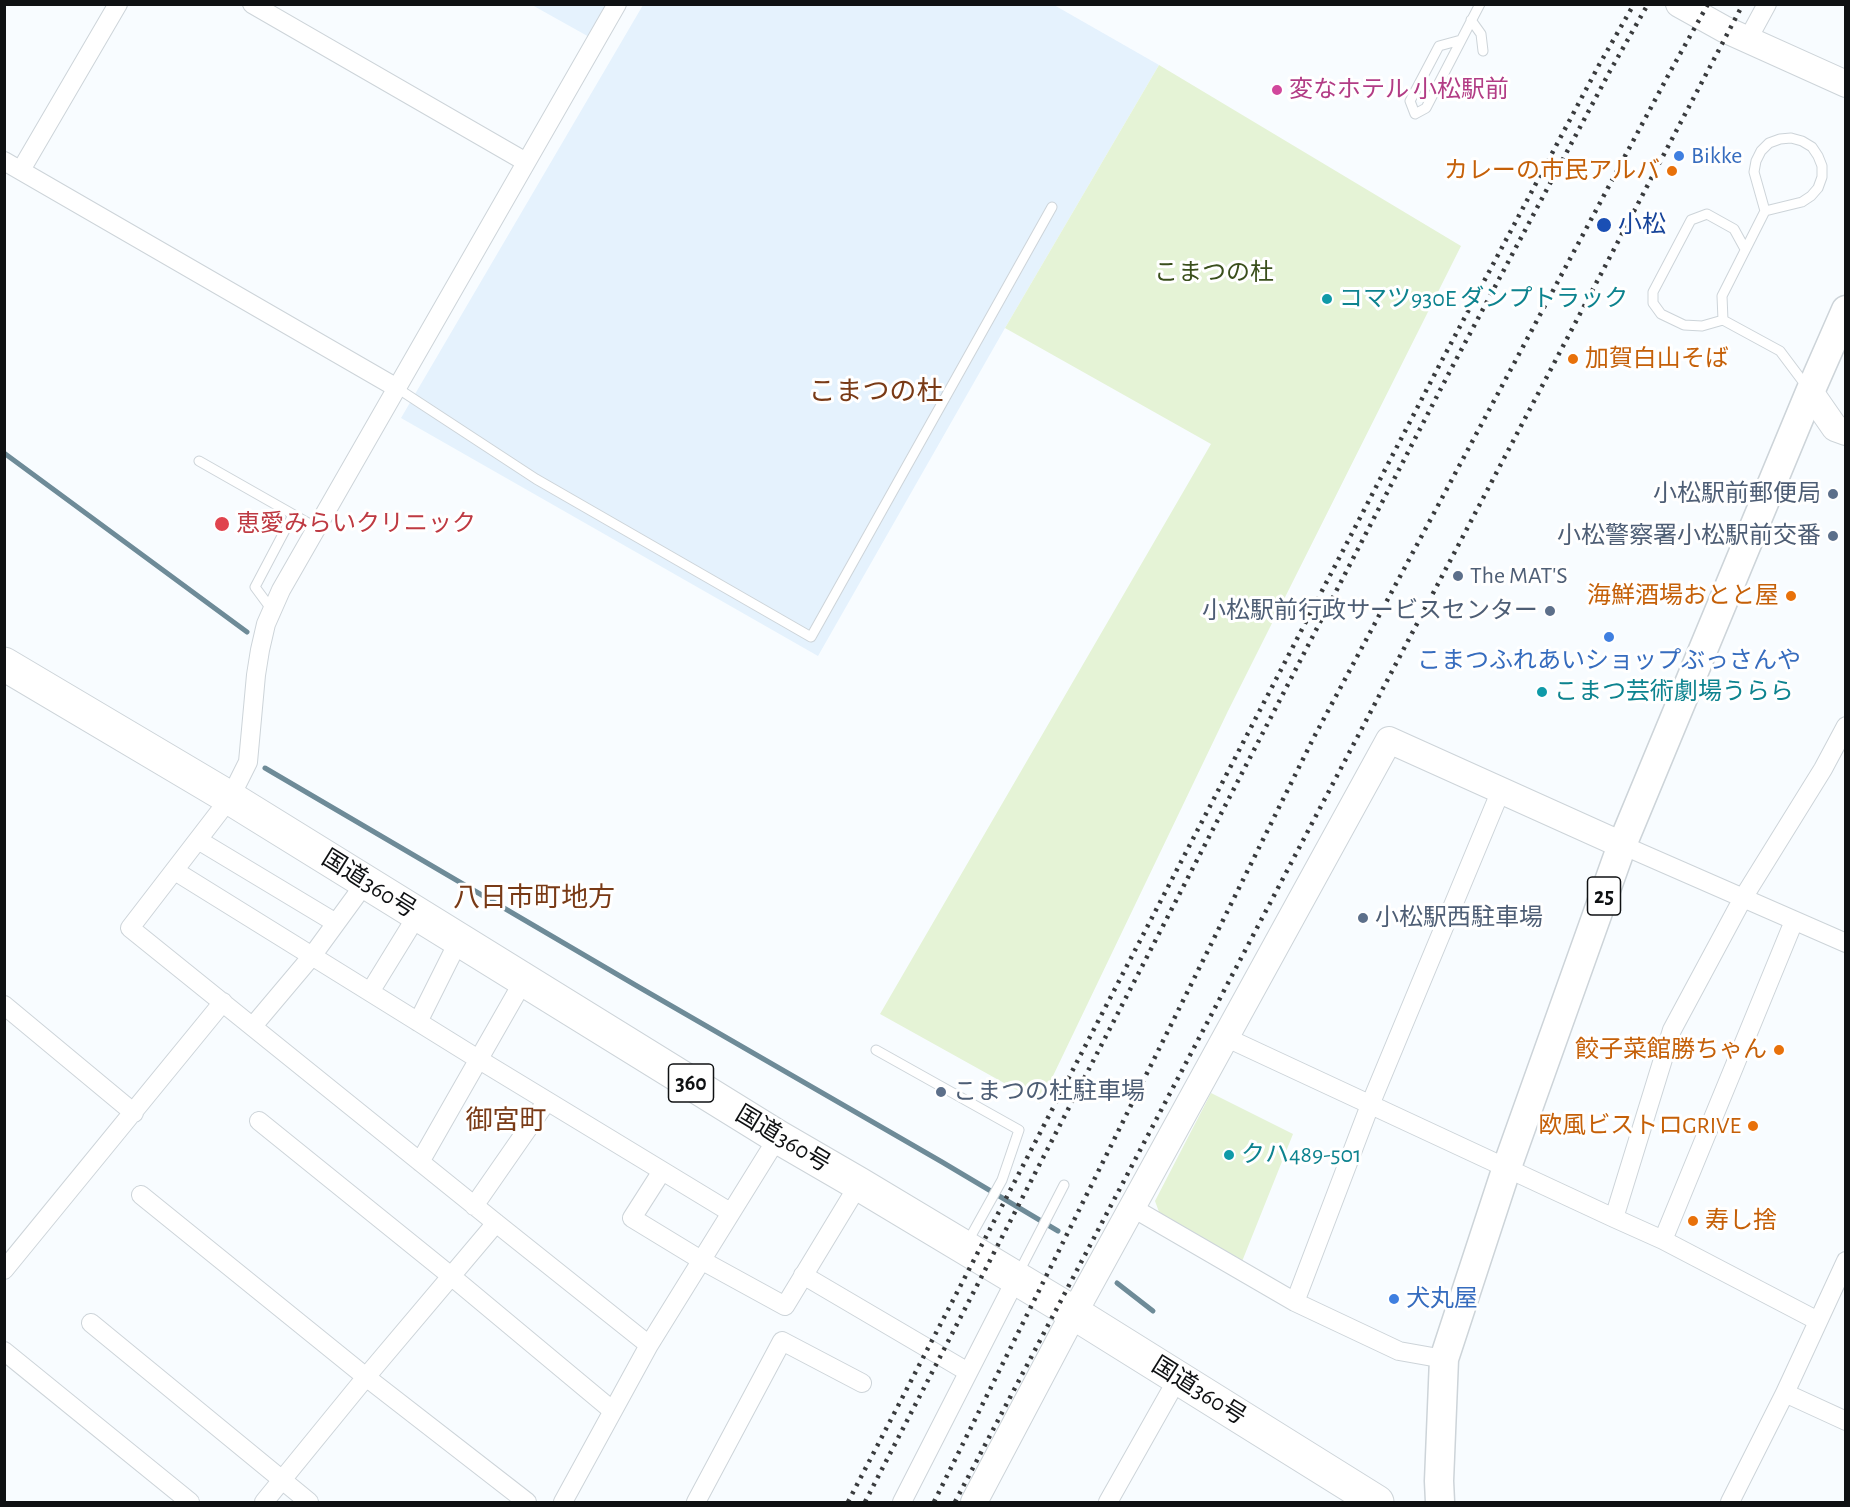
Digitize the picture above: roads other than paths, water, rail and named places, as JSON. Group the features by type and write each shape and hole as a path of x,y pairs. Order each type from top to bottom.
{"highway":[{"name":"国道360号","path":"4,664 230,798 778,1137 1074,1313 1377,1503"}],"main road":[{"name":"25","path":"1440,1503 1444,1359 1507,1167 1622,845 1845,310"}],"street":[{"path":"21,170 118,4"},
{"path":"252,4 526,162"},
{"path":"617,4 281,590 266,624 256,675 248,762 230,798 130,928 649,1345"},
{"path":"1679,4 1724,29 1845,84"},
{"path":"1748,39 1767,4"},
{"path":"4,161 398,388"},
{"path":"1810,392 1836,428 1845,432"},
{"path":"1614,1218 1672,1030 1743,898 1823,769 1845,726"},
{"path":"974,1503 1074,1313 1389,740 1845,943"},
{"path":"1295,1302 1370,1105 1501,790"},
{"path":"198,840 336,923"},
{"path":"175,871 730,1212"},
{"path":"253,1026 312,956 366,882"},
{"path":"370,992 418,914"},
{"path":"1663,1240 1794,921"},
{"path":"418,1022 459,940"},
{"path":"420,1162 524,980"},
{"path":"4,1270 223,1002"},
{"path":"4,1005 134,1113"},
{"path":"1225,1037 1663,1240 1818,1321"},
{"path":"474,1206 547,1101"},
{"path":"259,1121 613,1411"},
{"path":"563,1503 649,1345 778,1137"},
{"path":"662,1171 632,1218 701,1260 785,1306 858,1184"},
{"path":"141,1195 366,1377 527,1503"},
{"path":"1133,1208 1295,1302 1399,1351 1444,1359"},
{"path":"264,1503 366,1377 496,1223"},
{"path":"1730,1503 1785,1393 1845,1262"},
{"path":"803,1275 968,1372"},
{"path":"902,1503 1016,1279"},
{"path":"91,1323 309,1503"},
{"path":"696,1503 782,1341 862,1383"},
{"path":"4,1351 190,1503"},
{"path":"1108,1503 1178,1378"},
{"path":"1785,1393 1845,1421"}],"lane":[{"path":"1461,40 1438,46 1410,101 1415,114 1426,108 1480,4"},
{"path":"1472,20 1481,33 1483,51"},
{"path":"1723,320 1722,296 1765,211 1754,172 1756,161 1761,151 1769,143 1780,138 1803,141 1812,147 1822,166 1822,177 1818,188 1802,202 1765,211"},
{"path":"398,388 536,479 811,637 1052,207"},
{"path":"1745,249 1734,229 1707,214 1692,220 1653,292 1653,303 1661,314 1684,325 1702,326 1723,320 1780,351 1810,392"},
{"path":"199,461 317,528"},
{"path":"272,610 255,587 293,514"},
{"path":"876,1050 1019,1130 1002,1180 964,1247"},
{"path":"1016,1279 1064,1185"}],"waterway":[{"path":"4,453 247,632"},
{"path":"265,768 1058,1231"},
{"path":"1117,1283 1153,1311"}],"railway":[{"path":"848,1502 1440,364 1599,65 1634,4"},
{"path":"865,1502 1450,371 1648,4"},
{"path":"934,1502 1313,739 1708,4"},
{"path":"955,1502 1743,4"}],"place":[{"name":"変なホテル 小松駅前","path":"1277,90"},
{"name":"Bikke","path":"1679,156"},
{"name":"カレーの市民アルバ","path":"1672,171"},
{"name":"小松","path":"1604,225"},
{"name":"コマツ930E ダンプトラック","path":"1327,299"},
{"name":"加賀白山そば","path":"1573,359"},
{"name":"小松駅前郵便局","path":"1833,494"},
{"name":"恵愛みらいクリニック","path":"222,524"},
{"name":"小松警察署小松駅前交番","path":"1833,536"},
{"name":"The MAT'S","path":"1458,576"},
{"name":"海鮮酒場おとと屋","path":"1791,596"},
{"name":"小松駅前行政サービスセンター","path":"1550,611"},
{"name":"こまつふれあいショップぶっさんや","path":"1609,637"},
{"name":"こまつ芸術劇場うらら","path":"1542,692"},
{"name":"小松駅西駐車場","path":"1363,918"},
{"name":"餃子菜館勝ちゃん","path":"1779,1050"},
{"name":"こまつの杜駐車場","path":"941,1092"},
{"name":"欧風ビストロGRIVE","path":"1753,1126"},
{"name":"クハ489-501","path":"1229,1155"},
{"name":"寿し捨","path":"1693,1221"},
{"name":"犬丸屋","path":"1394,1299"}],"district":[{"name":"こまつの杜","path":"876,392"},
{"name":"八日市町地方","path":"534,898"},
{"name":"御宮町","path":"506,1121"}]}
